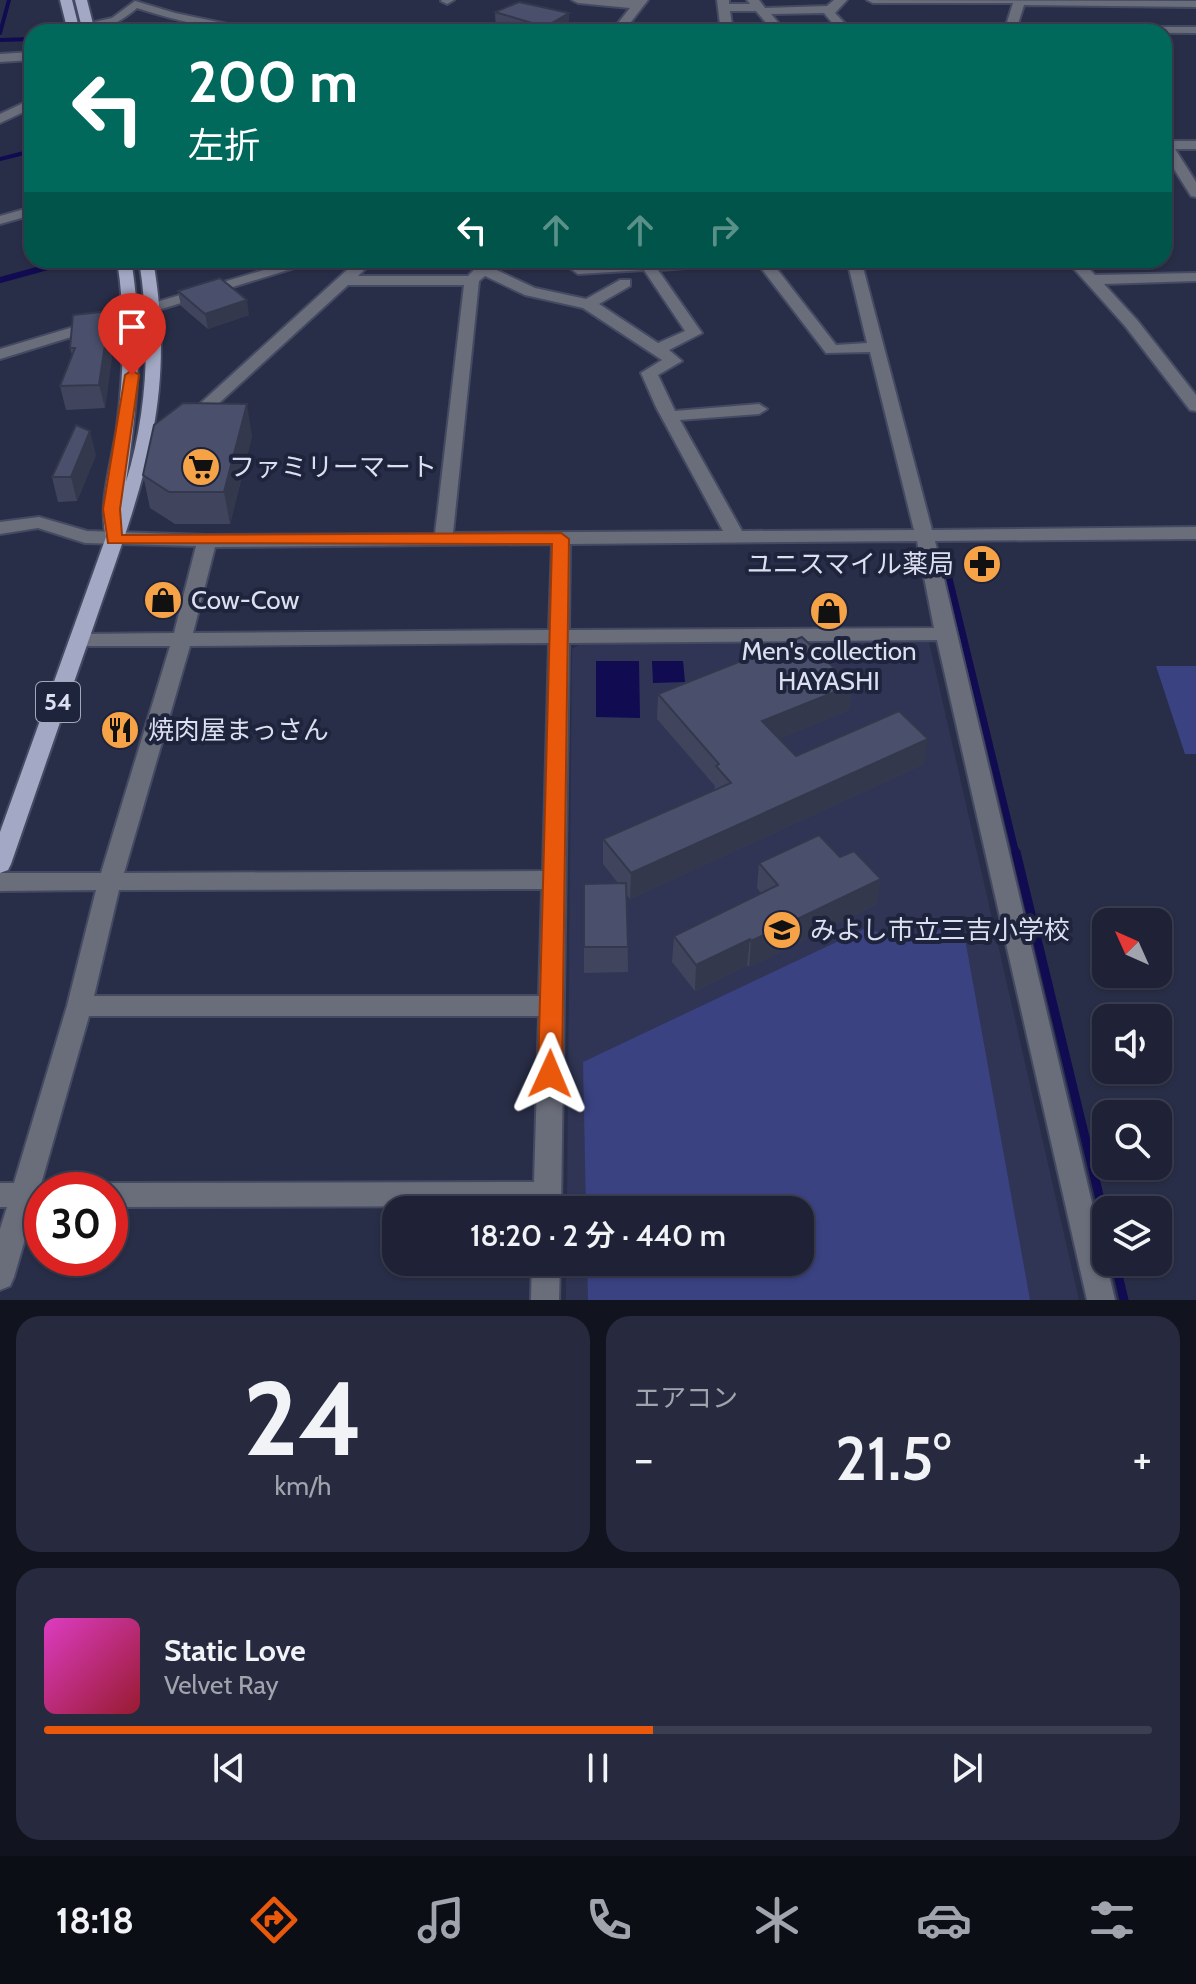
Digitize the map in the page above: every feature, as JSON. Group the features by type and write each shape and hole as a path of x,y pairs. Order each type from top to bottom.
{"main road":[{"path":"66,0 72,24"},
{"path":"81,0 87,24"},
{"name":"54","path":"114,540 111,509 132,375 133,316 125,268"},
{"name":"54","path":"0,864 114,540 130,506 149,406 155,309 147,268"}],"street":[{"path":"578,0 640,3"},
{"path":"726,24 723,4 830,9 841,0"},
{"path":"873,0 1196,4"},
{"path":"1012,24 1019,1"},
{"path":"1171,2 1194,33"},
{"path":"623,24 640,3"},
{"path":"103,24 115,21 135,4 173,16 216,24"},
{"path":"758,6 773,24"},
{"path":"830,9 835,24"},
{"path":"1172,33 1194,33"},
{"path":"0,58 24,56"},
{"path":"0,119 24,107"},
{"path":"1172,144 1196,145"},
{"path":"1172,155 1196,193"},
{"path":"0,220 24,213"},
{"path":"0,354 287,268"},
{"path":"181,428 358,268"},
{"path":"576,268 602,268"},
{"path":"653,268 694,333 657,350"},
{"path":"768,268 832,350 878,347"},
{"path":"856,268 925,537 1101,1300"},
{"path":"1081,268 1160,358 1196,406"},
{"path":"1143,268 1148,277"},
{"path":"343,281 482,270 530,292 588,304 674,361 649,373 726,514 733,537"},
{"path":"443,540 482,270"},
{"path":"1092,280 1196,277"},
{"path":"588,304 625,283"},
{"path":"672,416 759,409"},
{"path":"139,461 160,445"},
{"path":"0,528 39,522 85,537 207,541 1196,533"},
{"path":"547,1196 561,539"},
{"path":"0,1277 79,1006 110,881 182,639 207,541"},
{"path":"80,640 945,634"},
{"path":"0,882 554,880"},
{"path":"79,1006 552,1006"},
{"path":"128,1195 382,1199"},
{"path":"545,1300 546,1276"}],"shaded area":[{"name":"みよし市立三吉小学校","path":"929,642 1079,1300 566,1300 566,1276 814,1276 814,1196 567,1196 572,649 580,644"},
{"path":"596,661 639,661 640,718 596,717"},
{"path":"652,661 683,661 685,682 653,683"},
{"path":"1156,666 1196,666 1196,754 1185,754"},
{"path":"962,922 1030,1300 588,1300 587,1276 814,1276 814,1196 586,1196 583,1062 864,929 913,939"}],"building":[{"path":"519,2 569,13 550,24 535,24 495,12"},
{"path":"220,278 247,300 205,314 178,291"},
{"path":"110,311 99,385 60,386 75,348 70,348 73,315"},
{"path":"183,403 247,404 224,492 169,492 143,475 154,425"},
{"path":"76,425 90,431 71,477 52,477"},
{"path":"802,637 852,685 762,721 796,756 899,711 928,739 631,873 603,839 731,783 716,766 719,764 658,694"},
{"path":"819,835 840,857 854,851 881,879 696,965 674,936 778,885 759,863"},
{"path":"626,883 628,947 584,947 584,884"}],"waterway":[{"path":"0,33 9,0"},
{"path":"174,24 183,22"},
{"path":"0,40 24,39"},
{"path":"0,159 24,153"},
{"path":"0,280 44,268"},
{"path":"948,574 1016,854"},
{"path":"1016,852 1099,1196"},
{"path":"1118,1276 1124,1300"}],"place":[{"name":"ファミリーマート","path":"201,467"},
{"name":"ユニスマイル薬局","path":"982,564"},
{"name":"Cow-Cow","path":"163,600"},
{"name":"Men's collection HAYASHI","path":"829,611"},
{"name":"焼肉屋まっさん","path":"120,730"},
{"name":"みよし市立三吉小学校","path":"782,930"}],"route":[{"path":"132,375 111,509 114,540 561,539 550,1074"}]}
